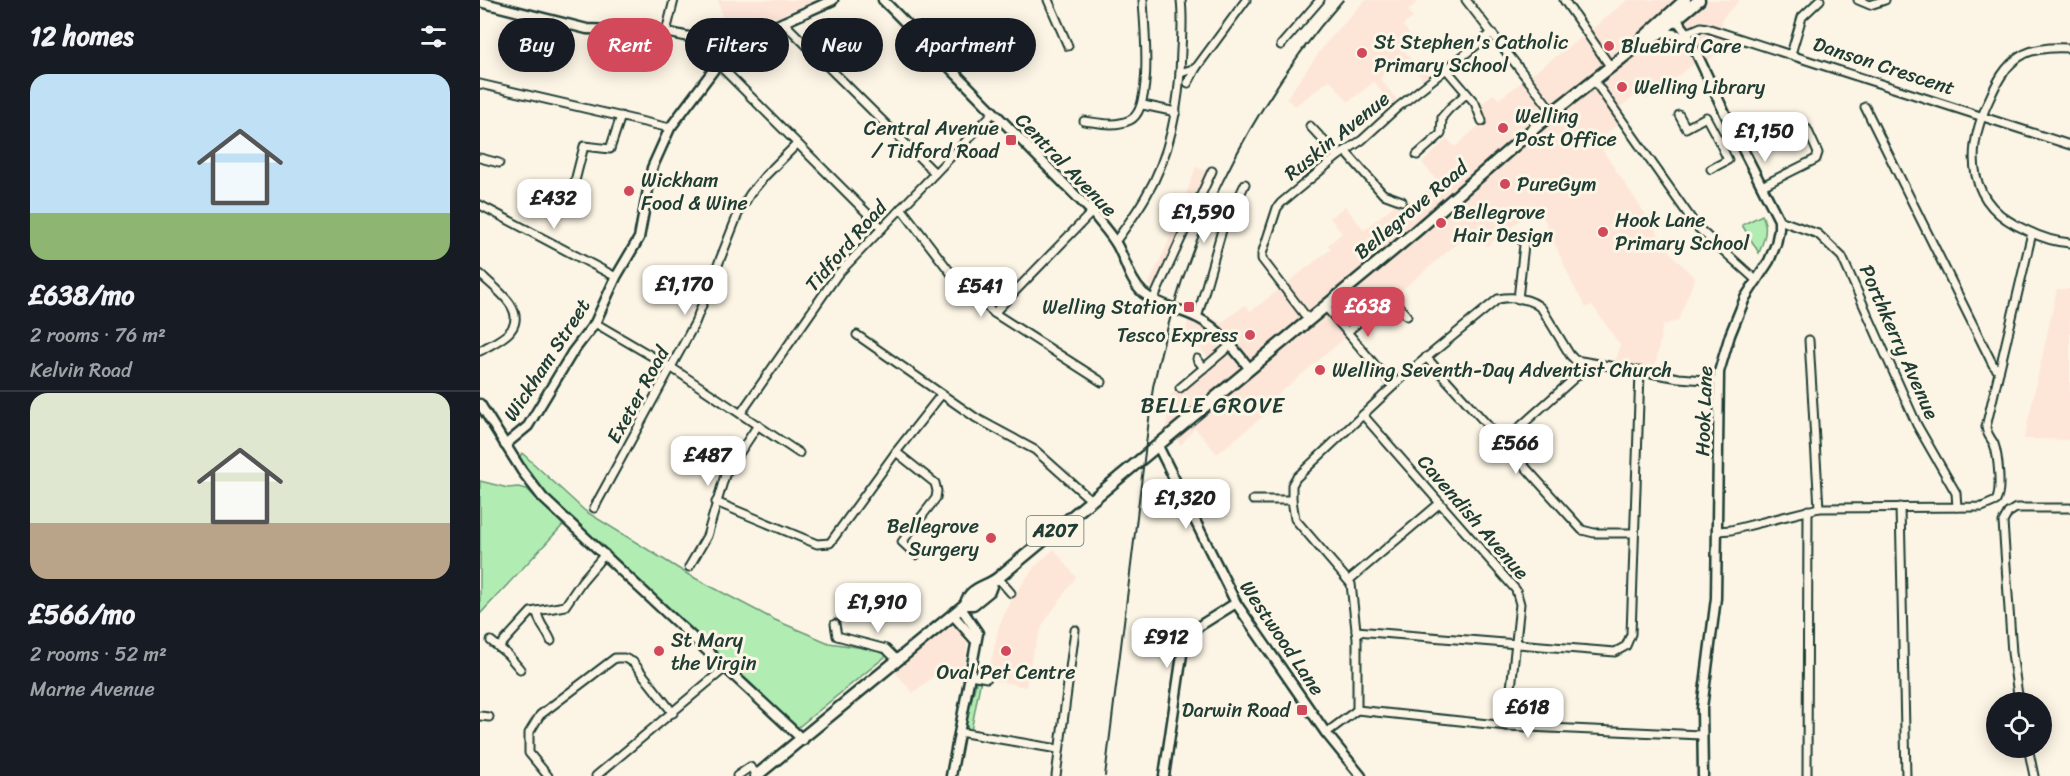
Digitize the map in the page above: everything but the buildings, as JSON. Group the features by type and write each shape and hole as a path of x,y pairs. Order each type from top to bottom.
{"main road":[{"name":"A207","path":"1660,29 1685,0"},
{"name":"A207","path":"1660,29 1677,20 1699,0"},
{"name":"Bellegrove Road","path":"757,775 803,740 960,609 973,604 989,591 995,580 1448,204 1552,112 1636,46 1641,39 1660,29"}],"street":[{"path":"670,18 674,0"},
{"name":"Wickham Street","path":"789,19 832,0"},
{"name":"Central Avenue","path":"883,0 900,18"},
{"path":"1048,0 1068,46"},
{"path":"1084,121 1110,125 1132,120 1143,105 1146,66 1143,0"},
{"path":"1177,110 1181,0"},
{"path":"1115,242 1156,176 1170,138 1177,110 1196,68 1246,0"},
{"path":"1281,45 1320,0"},
{"path":"1466,0 1552,112"},
{"path":"1791,54 1802,17 1820,0"},
{"path":"1858,0 1870,5 1885,0"},
{"path":"1565,1 1611,66"},
{"path":"480,2 587,29"},
{"path":"1677,20 1687,33 1779,220"},
{"name":"Danson Crescent","path":"1687,33 1701,27 1707,28 2070,145"},
{"path":"789,28 935,173"},
{"path":"1660,29 1678,35 1692,44"},
{"name":"Ruskin Avenue","path":"1308,319 1266,265 1262,254 1277,208 1338,156 1362,140 1492,33"},
{"path":"2070,48 2036,50 2023,54 2004,73 1995,87 1983,116 1974,162 1983,196 1989,206 2006,220 2032,233 2070,243"},
{"path":"1180,73 1196,68"},
{"path":"1446,69 1475,103 1482,121"},
{"name":"Wickham Street","path":"712,72 670,128 652,168 639,238 616,277 595,323 572,353 528,426 505,445 543,498 803,740"},
{"path":"726,72 882,228"},
{"name":"Central Avenue","path":"953,72 1092,212 1115,242 1133,281 1143,293 1153,300 1197,318 1221,334 1250,369"},
{"path":"1593,79 1696,227 1757,281"},
{"path":"480,84 670,128"},
{"path":"1417,155 1441,134 1442,117 1466,93"},
{"path":"1143,105 1177,110"},
{"path":"1865,107 1993,365 1999,372"},
{"name":"Tidford Road","path":"741,413 837,275 993,113"},
{"path":"1679,114 1686,128 1706,117 1728,160 1711,169"},
{"path":"575,182 584,146 610,149 621,117"},
{"path":"1310,126 1338,156"},
{"path":"1762,186 1816,159 1818,153 1807,129"},
{"path":"1720,142 1736,135"},
{"name":"Exeter Road","path":"594,508 696,323 738,214 750,194 765,176 797,144"},
{"path":"1345,151 1383,194 1402,201"},
{"path":"480,158 499,163"},
{"path":"1153,300 1212,171"},
{"path":"1197,318 1224,223 1229,219 1245,184"},
{"path":"480,205 616,277"},
{"path":"901,208 954,277 994,313 1102,382"},
{"path":"994,313 1092,212"},
{"name":"Hook Lane","path":"1703,776 1701,735 1705,681 1716,598 1718,381 1722,358 1744,298 1769,261 1776,244 1779,220"},
{"name":"Porthkerry Avenue","path":"1779,220 1818,234 1842,257 1917,425 1956,493 1957,507"},
{"path":"1718,531 1731,530 1819,508 1982,507 1996,501 2000,491 1995,447 1986,427 2032,233"},
{"path":"1518,299 1524,245 1520,237"},
{"path":"480,274 511,304 515,312 515,323 510,332 480,351"},
{"path":"1347,332 1390,296 1407,316"},
{"path":"1357,710 1356,631 1352,587 1349,580 1295,519 1292,485 1296,478 1393,386 1493,302 1505,298 1535,303 1542,309 1575,360 1640,372 1718,381"},
{"path":"1324,306 1393,386"},
{"path":"595,323 672,368 799,453"},
{"path":"857,335 976,418 1035,450 1092,501"},
{"path":"1809,340 1819,508"},
{"path":"1180,388 1231,345"},
{"path":"1426,357 1582,530 1633,533"},
{"path":"1197,359 1204,368"},
{"path":"1503,442 1579,374 1585,363"},
{"path":"1356,631 1615,652 1626,646 1631,634 1640,372"},
{"path":"716,502 817,544 830,543 941,395"},
{"path":"480,405 505,445"},
{"name":"Cavendish Avenue","path":"1363,415 1516,590 1520,604 1514,643 1507,726"},
{"path":"689,567 707,536 725,475 758,425"},
{"name":"Westwood Lane","path":"1158,446 1236,603 1326,733 1361,776"},
{"path":"896,452 935,483 937,490 936,498 902,542 916,555"},
{"path":"1253,500 1292,500"},
{"path":"1349,580 1440,502"},
{"path":"1900,507 1906,776"},
{"path":"2018,692 2012,653 2003,522 2008,513 2016,508 2070,508"},
{"path":"1807,776 1808,510"},
{"path":"499,647 531,612 565,606 605,554"},
{"path":"995,580 1011,593"},
{"path":"1164,776 1184,640 1188,633 1236,603"},
{"path":"951,776 975,640 960,609"},
{"path":"537,611 540,624 551,641"},
{"path":"835,624 837,636 886,649 898,661"},
{"path":"1056,776 1075,630"},
{"path":"491,641 520,669"},
{"path":"548,776 529,753 528,733 540,715 615,658 624,658 633,662 673,712"},
{"path":"596,776 725,668"},
{"path":"970,675 987,678"},
{"path":"1326,733 1357,710 1507,726 1701,735"},
{"path":"480,716 489,717"},
{"path":"959,732 1058,749"},
{"path":"2030,758 2034,776"},
{"path":"737,776 750,767 757,775"}],"shaded area":[{"path":"718,0 817,0 775,18 722,18"},
{"name":"St Stephen's Catholic Primary School","path":"1365,0 1419,0 1408,11 1413,18 1403,25 1415,42 1405,51 1429,75 1423,80 1404,59 1380,78 1397,100 1391,104 1374,82 1348,102 1330,80 1295,106 1286,99 1325,44"},
{"path":"1627,0 1740,0 1723,17 1721,27 1743,34 1740,44 1707,60 1705,57 1698,61 1646,100 1640,93 1614,111 1622,122 1596,140 1674,257 1695,278 1678,321 1663,325 1655,368 1615,362 1620,345 1592,305 1586,308 1573,285 1538,206 1487,246 1472,231 1268,403 1272,409 1217,454 1195,428 1181,445 1166,427 1168,397 1212,361 1185,333 1191,310 1206,314 1221,323 1245,305 1251,311 1331,249 1328,245 1342,233 1330,218 1345,206 1364,230 1403,198 1414,201 1438,181 1422,163 1447,139 1455,147 1484,121 1480,105 1493,94 1499,99"},
{"path":"1196,167 1207,171 1201,188 1153,287 1148,285 1167,245"},
{"path":"2057,289 2070,289 2070,440 2024,439"},
{"path":"1054,549 1076,577 1043,624 1032,656 1026,687 987,679 999,626 1011,600 1035,566"},
{"path":"949,627 960,628 966,633 968,641 962,680 939,676 939,672 913,693 895,672"}],"green space":[{"path":"1762,215 1765,229 1759,253 1742,225"},
{"path":"522,453 585,511 689,575 775,620 829,643 884,651 886,656 796,729 545,492 519,458"},
{"path":"480,481 508,488 527,489 563,525 480,614"},
{"path":"977,679 981,679 971,731 965,724"}],"railway":[{"path":"1105,776 1153,387 1166,334 1201,231 1248,133 1308,42 1343,0"}],"place":[{"name":"Bluebird Care","path":"1609,46"},
{"name":"St Stephen's Catholic Primary School","path":"1362,53"},
{"name":"Welling Library","path":"1622,87"},
{"name":"Welling Post Office","path":"1503,128"},
{"name":"Central Avenue / Tidford Road","path":"1011,140"},
{"name":"PureGym","path":"1505,184"},
{"name":"Wickham Food & Wine","path":"629,191"},
{"name":"Bellegrove Hair Design","path":"1441,223"},
{"name":"Hook Lane Primary School","path":"1603,232"},
{"name":"Welling Station","path":"1189,307"},
{"name":"Tesco Express","path":"1250,335"},
{"name":"Welling Seventh-Day Adventist Church","path":"1320,370"},
{"name":"Bellegrove Surgery","path":"991,538"},
{"name":"St Mary the Virgin","path":"659,651"},
{"name":"Oval Pet Centre","path":"1006,651"},
{"name":"Darwin Road","path":"1302,710"}],"district":[{"name":"BELLE GROVE","path":"1213,405"}]}
